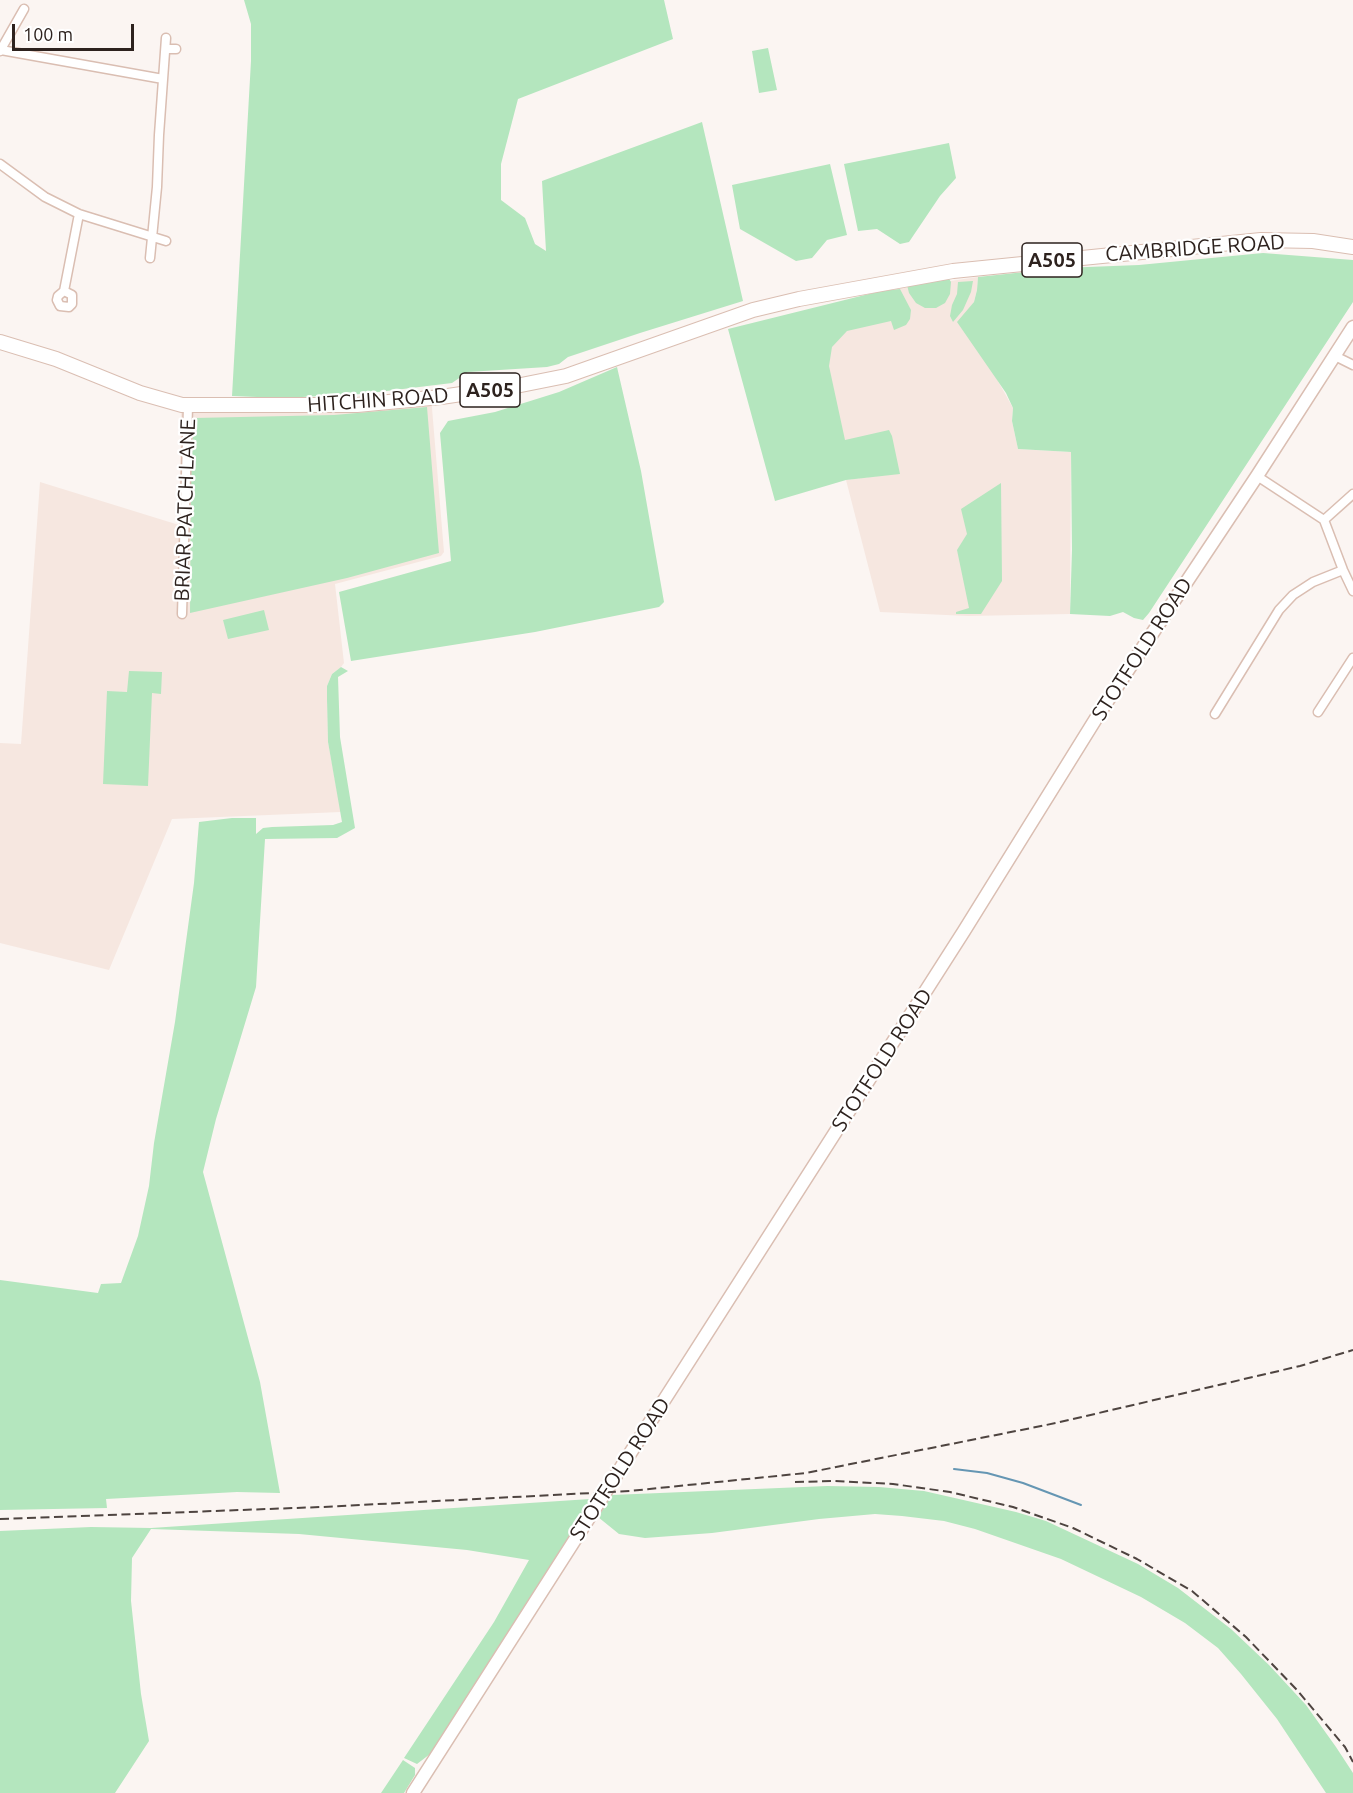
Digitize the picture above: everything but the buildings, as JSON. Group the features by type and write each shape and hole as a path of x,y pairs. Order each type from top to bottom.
{"main road":[{"name":"CAMBRIDGE ROAD","path":"753,310 900,280 1014,264 1261,240 1313,241 1353,247"},
{"name":"HITCHIN ROAD","path":"0,342 56,359 140,393 188,406 357,405 441,397 566,376 753,310"}],"street":[{"path":"24,9 1,51 163,79"},
{"path":"150,258 157,187 166,38"},
{"path":"166,49 176,49"},
{"path":"0,164 45,197 79,214 166,241"},
{"path":"64,291 79,214"},
{"name":"STOTFOLD ROAD","path":"413,1793 964,932 1100,712 1353,327"},
{"path":"1335,356 1352,362"},
{"name":"BRIAR PATCH LANE","path":"182,614 188,406"},
{"path":"1257,476 1324,520 1353,591"},
{"path":"1324,520 1353,495"},
{"path":"1215,714 1279,610 1293,595 1313,582 1343,570"},
{"path":"1318,712 1353,658"}],"shaded area":[{"path":"978,277 974,302 967,313 994,374 1013,408 1012,421 1018,449 1071,452 1070,614 968,616 880,612 846,480 899,473 840,446 820,339 881,291"},
{"path":"431,396 444,552 441,556 335,584 344,663 332,674 327,686 328,742 341,812 172,819 109,970 0,943 0,743 21,744 40,482 179,525 181,411"}],"green space":[{"path":"244,0 664,0 673,39 518,99 501,164 501,200 525,218 535,244 546,251 542,181 702,122 743,301 568,357 559,364 547,367 468,372 452,383 362,394 282,398 232,396 251,61 251,24"},
{"path":"768,48 777,90 759,93 752,51"},
{"path":"949,143 956,178 940,196 909,242 900,244 877,229 858,231 844,164"},
{"path":"830,164 847,235 827,240 812,258 796,261 740,229 732,185"},
{"path":"1263,253 1353,260 1353,302 1143,620 1123,612 1110,616 1070,614 1071,452 1018,449 1012,421 1013,408 1006,393 957,322 974,302 978,277 1062,268 1139,265"},
{"path":"948,277 951,282 950,294 945,303 936,308 925,308 916,303 909,293 907,285"},
{"path":"973,281 963,310 953,322 950,316 958,282"},
{"path":"900,289 911,310 910,319 906,325 894,330 891,321 847,331 832,347 829,366 845,440 889,430 900,474 846,480 775,501 728,329 881,291"},
{"path":"617,367 641,471 664,602 659,607 535,632 351,661 339,592 451,561 440,433 448,421 495,412 559,392"},
{"path":"427,407 439,553 347,578 190,613 191,459 194,418 334,415"},
{"path":"1001,483 1002,581 981,614 956,614 956,612 969,608 957,550 967,534 961,509"},
{"path":"264,610 269,630 228,639 223,620"},
{"path":"341,667 348,671 338,677 340,737 355,828 337,838 265,839 256,987 216,1119 203,1172 260,1382 280,1493 237,1492 106,1499 107,1508 0,1510 0,1280 98,1293 101,1284 121,1283 138,1236 149,1186 175,1022 194,883 199,822 256,818 256,834 263,828 333,825 342,822 328,742 327,699 327,686 332,674"},
{"path":"129,671 162,672 161,694 152,693 148,786 103,784 107,691 127,692"},
{"path":"827,1486 924,1491 1016,1512 1046,1521 1138,1564 1178,1588 1231,1629 1269,1665 1306,1705 1336,1747 1353,1773 1353,1793 1326,1793 1277,1719 1218,1648 1185,1623 1141,1597 1061,1559 975,1529 944,1521 902,1516 875,1514 712,1533 645,1538 619,1534 598,1517 612,1495"},
{"path":"590,1499 587,1510 430,1754 417,1764 404,1758 494,1622 529,1560 467,1550 299,1534 151,1529 132,1558 131,1601 141,1694 149,1741 115,1793 0,1793 0,1531 91,1527 151,1528"},
{"path":"403,1760 415,1768 415,1775 404,1793 381,1793"}],"waterway":[{"path":"954,1469 987,1473 1023,1483 1081,1505"}],"railway":[{"path":"0,1519 322,1507 630,1491 806,1473 1056,1423 1300,1366 1353,1350"},
{"path":"795,1482 835,1481 893,1484 950,1492 1013,1507 1073,1528 1137,1559 1192,1591 1246,1637 1297,1690 1345,1747 1353,1762"}]}
